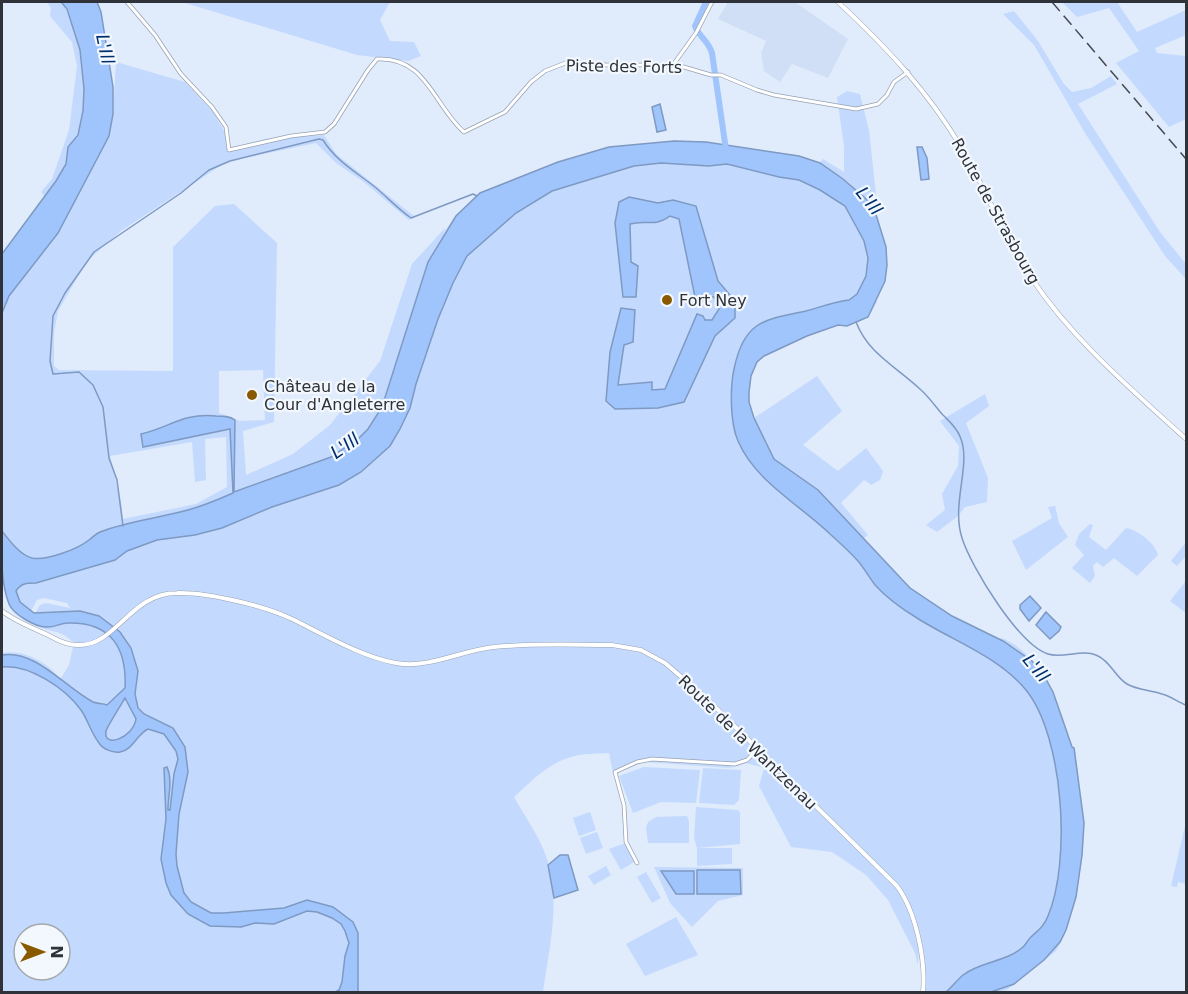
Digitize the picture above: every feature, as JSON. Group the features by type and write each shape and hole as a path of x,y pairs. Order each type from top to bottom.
{"main road":[{"name":"Route de Strasbourg","path":"838,2 889,50 939,112 960,145 1005,236 1040,290 1085,345 1186,439"},
{"name":"Route de la Wantzenau","path":"2,611 68,644 90,644 107,634 142,603 157,596 179,593 260,607 291,618 316,632 378,658 407,665 496,646 612,645 630,647 651,654 705,697 897,886 910,909 919,945 923,969 923,993"}],"street":[{"name":"Piste des Forts","path":"127,2 155,35 181,74 212,107 226,127 229,150 291,136 325,132 334,124 377,59 403,64 418,72 437,101 464,132 505,112 531,82 545,71 561,64 574,62 607,66 686,66 774,95 862,109 882,101 890,86 908,72"},
{"path":"673,65 697,32 712,2"},
{"path":"637,863 626,842 624,805 615,772 636,762 652,759 735,764 747,760 757,750"}],"shaded area":[{"path":"47,2 61,2 75,29 83,65 84,101 78,132 68,148 67,159 62,171 45,197 41,192 52,179 69,130 77,66 72,42 50,16 51,8"},
{"path":"182,2 390,2 380,20 390,41 414,42 421,56 408,61 357,55"},
{"path":"728,2 795,2 848,39 828,78 792,64 780,82 764,71 761,53 766,41 718,19"},
{"path":"1117,2 1137,32 1186,10 1186,35 1155,48 1157,53 1186,56 1186,119 1169,127 1116,63 1139,51 1109,8 1077,17 1063,3"},
{"path":"1014,11 1038,41 1064,84 1072,92 1091,88 1111,76 1117,84 1078,104 1160,232 1186,264 1186,279 1165,256 1085,133 1034,45 1003,14"},
{"path":"116,62 185,82 213,112 225,132 227,149 265,139 324,135 336,154 415,217 409,220 364,182 336,163 316,143 226,162 121,231 87,261 58,311 54,333 54,366 59,370 173,371 173,247 215,206 234,204 277,243 274,422 243,431 246,475 293,454 330,425 380,361 412,264 445,228 444,233 455,216 477,196 493,211 607,162 745,161 836,192 872,248 864,294 877,302 870,314 863,320 832,326 804,336 774,349 759,360 749,380 749,396 754,418 817,376 842,411 803,445 838,471 866,448 883,471 880,480 871,485 864,480 841,503 868,535 864,538 910,587 959,621 998,640 1002,638 1017,646 1029,657 1048,684 1056,699 1072,747 1075,748 1084,823 1083,853 1075,901 1064,936 1056,951 1007,990 926,992 918,954 918,965 915,953 888,900 866,875 832,852 791,847 759,786 764,768 746,763 730,768 645,762 613,773 609,753 580,755 562,760 540,774 514,797 540,843 551,875 553,909 551,942 543,992 2,992 2,653 27,655 50,668 60,680 69,665 73,647 77,647 77,643 64,635 34,624 31,620 40,605 46,603 70,608 67,603 44,598 37,600 28,617 16,613 15,546 2,531 2,313 9,297 58,233 109,136 113,114","holes":["263,370 265,420 240,421 219,413 219,371","226,437 227,487 196,504 123,519 110,456 192,442 195,482 206,480 205,439"]},
{"path":"847,91 860,94 869,130 876,195 873,205 820,163 823,159 844,172 844,146 837,97"},
{"path":"985,394 989,406 966,423 988,478 987,502 965,507 958,516 937,532 926,525 945,510 942,494 958,466 959,446 940,421"},
{"path":"1055,506 1059,523 1068,537 1026,570 1012,541 1052,518 1048,507"},
{"path":"1090,524 1093,525 1089,537 1106,550 1126,528 1136,531 1145,538 1158,555 1137,576 1114,558 1103,567 1097,562 1093,566 1095,576 1090,583 1072,568 1084,555 1075,545 1079,534"},
{"path":"1186,542 1186,556 1177,566 1171,561"},
{"path":"1186,581 1186,613 1170,601"},
{"path":"644,767 700,770 696,803 661,802 633,813 619,776"},
{"path":"703,768 741,770 739,800 734,805 699,803"},
{"path":"696,807 738,810 740,812 740,844 697,848 694,838"},
{"path":"590,812 596,830 579,836 573,818"},
{"path":"687,816 689,843 648,843 646,828 648,822 656,817"},
{"path":"1186,822 1186,884 1178,882 1177,887 1171,886"},
{"path":"597,832 603,848 586,854 580,838"},
{"path":"625,843 634,862 621,870 609,849"},
{"path":"697,848 732,848 732,864 697,866"},
{"path":"606,866 611,875 594,885 588,876"},
{"path":"654,867 743,868 743,895 718,901 692,927 670,903"},
{"path":"646,872 661,898 652,903 637,877"},
{"path":"676,917 698,955 645,976 626,944"}],"water":[{"name":"L'Ill","path":"61,2 97,2 101,12 113,87 113,114 109,136 58,233 9,296 2,313 2,254 66,164 68,147 78,135 83,111 84,89 80,50 67,9"},
{"path":"660,104 666,130 657,132 652,107"},
{"name":"L'Ill","path":"674,141 706,142 799,156 820,163 873,205 886,247 887,265 885,281 868,317 847,326 838,325 807,336 764,356 757,362 751,376 749,402 754,418 774,459 818,490 910,588 952,616 1003,641 1032,661 1042,672 1053,692 1074,748 1084,823 1082,855 1076,897 1060,942 1044,960 1014,984 991,992 946,992 970,970 1018,951 1042,926 1048,916 1060,865 1060,800 1049,738 1039,711 1026,690 1015,678 989,658 911,614 884,594 848,550 779,492 755,468 735,434 731,395 734,369 743,341 750,332 758,325 778,317 849,300 857,294 866,276 868,258 864,241 845,206 799,180 727,164 709,166 661,163 634,166 552,191 516,213 467,256 438,319 410,408 400,429 390,446 361,472 339,485 272,507 222,528 195,535 157,540 127,551 115,560 36,583 24,584 16,591 20,602 34,613 80,611 99,616 120,632 131,648 138,671 135,694 138,708 144,714 173,728 185,747 188,772 179,814 176,854 184,893 191,902 211,913 284,908 307,900 333,907 353,922 358,933 358,992 335,992 339,990 342,982 349,943 341,924 332,918 307,911 274,924 255,923 241,927 210,926 188,914 171,895 161,859 166,819 164,768 167,767 170,777 168,810 170,810 178,759 176,751 164,734 148,729 124,751 108,750 96,739 81,710 56,686 35,673 2,667 2,655 26,658 50,671 93,702 107,705 125,688 123,661 119,650 105,633 83,624 68,623 52,627 36,625 11,608 3,577 2,531 23,554 32,558 45,558 77,547 98,533 129,523 194,508 233,493 230,429 143,447 141,434 185,419 221,416 235,420 234,492 331,457 359,438 368,429 382,407 428,262 456,216 480,193 558,162 609,147","holes":["125,698 136,719 130,731 119,739 113,740 106,736 106,731"]},
{"path":"917,147 922,147 927,158 929,179 921,180"},
{"path":"629,197 658,203 673,200 696,206 718,281 735,301 735,318 715,336 684,402 658,408 615,409 606,401 610,352 621,308 635,310 633,342 624,345 618,385 652,382 652,390 665,389 697,314 703,316 705,320 712,320 719,309 714,297 706,297 703,301 696,302 679,219 670,216 659,222 630,224 631,262 638,266 636,297 623,297 615,223 619,202"},
{"path":"1030,596 1041,608 1029,621 1020,609 1020,605"},
{"path":"1046,612 1061,627 1050,639 1036,625"},
{"path":"560,855 568,855 578,890 554,898 548,865"},
{"path":"697,870 740,870 741,894 697,894"},
{"path":"661,871 694,871 694,894 676,894"}],"waterway":[{"path":"706,2 695,26 712,53 726,150"},
{"path":"123,526 117,480 109,458 103,407 93,385 79,372 53,374 50,361 53,316 65,293 94,252 181,193 209,170 230,161 319,139 323,140 340,160 411,218 473,194 477,196"},
{"name":"L'Ill","path":"856,322 861,333 876,352 924,393 960,435 964,461 959,499 959,525 962,538 975,567 1010,621 1036,648 1048,654 1086,653 1098,656 1127,684 1165,695 1186,705"}],"railway":[{"path":"1052,2 1186,159"}],"place":[{"name":"Fort Ney","path":"667,300"},
{"name":"Château de la Cour d'Angleterre","path":"252,395"}]}
